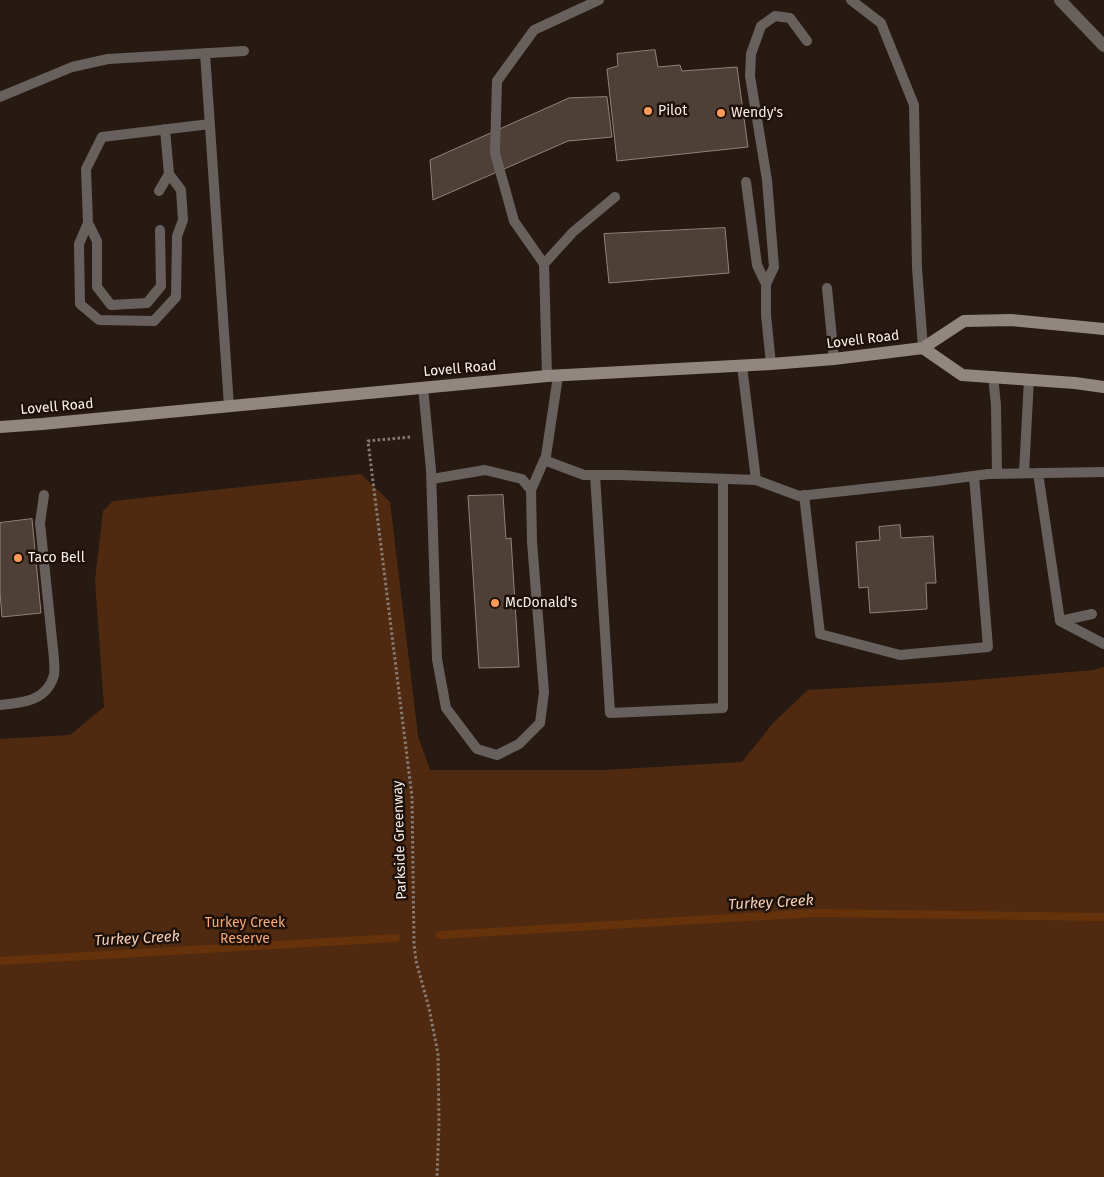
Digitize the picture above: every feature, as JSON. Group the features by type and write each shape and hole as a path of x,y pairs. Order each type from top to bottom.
{"main road":[{"name":"Lovell Road","path":"0,427 552,376 834,359 923,348 964,320 1011,320 1104,329"},
{"path":"923,348 962,375 1029,379 1104,387"}],"street":[{"path":"1060,0 1104,46"}],"lane":[{"path":"423,387 432,480 437,659 446,708 477,749 497,755 520,744 540,723 544,692 532,542 531,490 546,456 552,376 544,264 514,221 495,153 496,82 534,30 599,0"},
{"path":"851,0 881,23 914,106 917,268 923,348"},
{"path":"771,364 766,315 766,284 774,266 767,180 750,76 750,54 761,26 775,16 790,18 807,41"},
{"path":"0,97 72,67 108,59 244,51"},
{"path":"205,53 229,406"},
{"path":"160,230 161,286 147,303 111,305 97,287 97,241 88,222 86,169 102,137 210,124"},
{"path":"88,222 79,244 80,304 99,320 154,321 176,298 176,236 183,220 181,190 169,174 165,129"},
{"path":"159,191 169,174"},
{"path":"746,182 757,265 766,284"},
{"path":"544,264 574,232 616,198"},
{"path":"827,288 834,359"},
{"path":"742,366 756,480"},
{"path":"993,376 996,405 997,474"},
{"path":"1024,473 1029,379"},
{"path":"544,460 584,476 756,480 799,496 997,474 1104,472"},
{"path":"432,480 485,470 522,480 531,490"},
{"path":"1038,473 1060,621"},
{"path":"595,475 610,713 723,708 723,479"},
{"path":"804,495 820,634 900,655 988,647 974,476"},
{"path":"0,705 24,703 37,698 54,675 40,523 44,495"},
{"path":"1060,621 1092,614"},
{"path":"1060,621 1104,644"}],"path":[{"name":"Parkside Greenway","path":"428,436 368,441 412,797 415,952 438,1054 439,1123 437,1177"}],"green space":[{"name":"Turkey Creek Reserve","path":"361,474 390,502 418,736 430,770 605,770 742,762 774,722 808,690 951,682 1094,670 1104,667 1104,1177 0,1177 0,739 70,735 104,707 95,580 103,511 113,501"}],"building":[{"path":"655,50 658,67 680,65 682,71 737,67 748,147 617,161 607,69 618,66 617,54"},
{"path":"607,97 612,137 568,141 433,200 430,160 569,98"},
{"path":"725,228 729,273 609,283 604,234"},
{"name":"McDonald's","path":"503,495 506,539 511,538 519,667 479,668 468,496"},
{"name":"Taco Bell","path":"32,519 41,613 2,617 0,523"},
{"path":"900,525 901,538 933,536 936,583 926,583 927,609 870,613 868,587 859,588 856,542 880,540 879,527"}],"waterway":[{"name":"Turkey Creek","path":"440,935 816,913 1104,917"},
{"name":"Turkey Creek","path":"0,961 396,938"}],"place":[{"name":"Pilot","path":"648,111"},
{"name":"Wendy's","path":"721,113"},
{"name":"Taco Bell","path":"18,558"},
{"name":"McDonald's","path":"495,603"}]}
